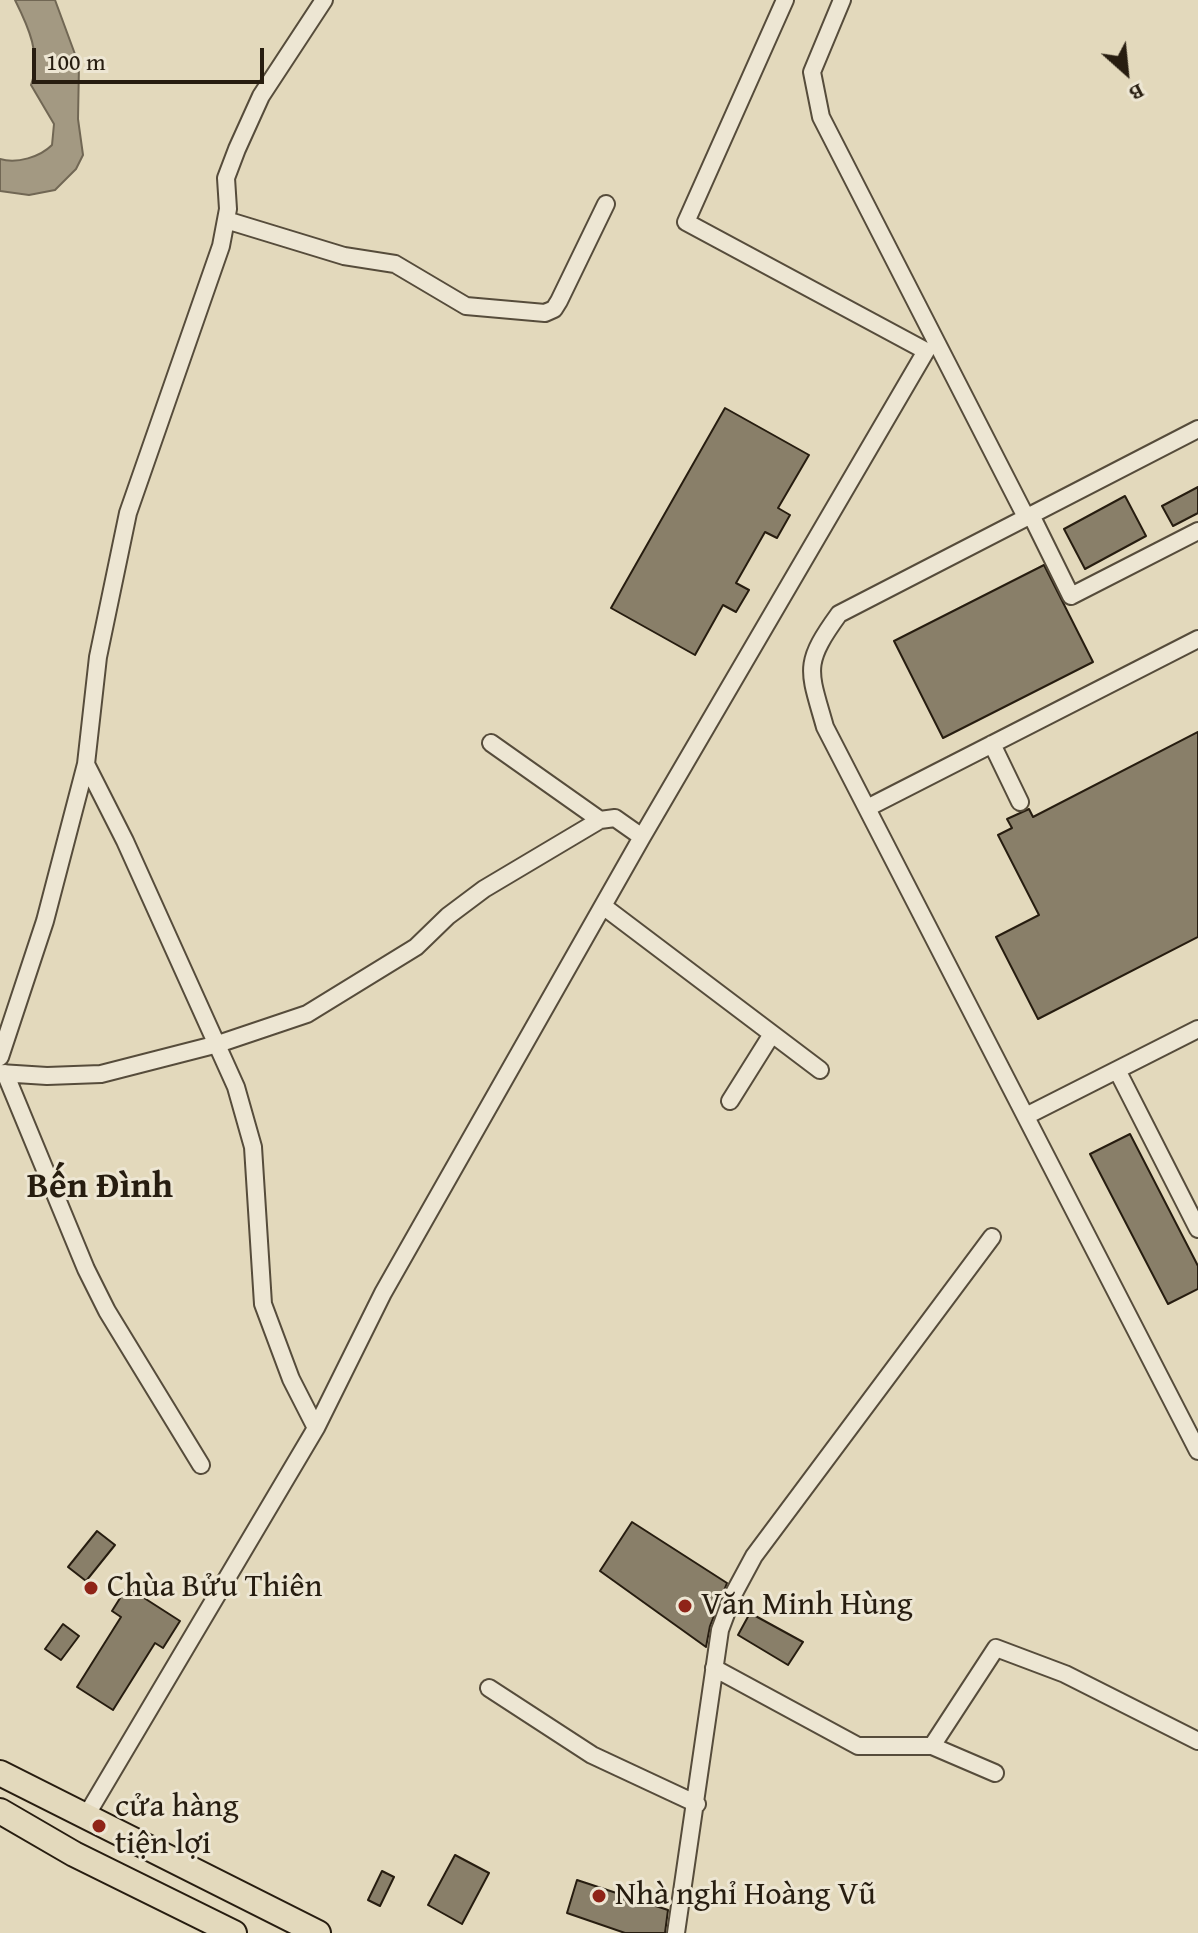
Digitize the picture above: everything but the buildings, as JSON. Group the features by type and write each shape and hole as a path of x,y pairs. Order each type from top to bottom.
{"highway":[{"path":"0,1773 318,1933"},
{"path":"0,1811 74,1854 234,1933"}],"street":[{"path":"201,1465 100,1297 2,1067 45,921 86,764 98,657 128,513 221,246 226,220 226,178 261,96 324,0"},
{"path":"86,1816 316,1428 383,1293 642,837 926,351 686,222 785,0"},
{"path":"842,0 812,72 821,117 1071,596 1198,531"},
{"path":"226,220 344,256 395,264 466,306 545,313 554,309 559,301 606,204"},
{"path":"1198,429 839,614 821,639 809,671 825,727 1198,1451"},
{"path":"867,808 1198,639"},
{"path":"491,743 600,820"},
{"path":"992,744 1020,802"},
{"path":"86,764 236,1087 253,1147 263,1304 291,1379 316,1428"},
{"path":"2,1067 47,1076 101,1074 218,1044 307,1014 416,947 448,916 484,889 600,820 615,818 642,837"},
{"path":"603,906 820,1070"},
{"path":"1026,1116 1198,1029"},
{"path":"730,1101 772,1034"},
{"path":"1117,1070 1198,1229"},
{"path":"676,1933 697,1804 714,1668 729,1606 754,1556 992,1237"},
{"path":"932,1746 996,1648 1065,1674 1198,1741"},
{"path":"714,1668 858,1746 932,1746 995,1773"},
{"path":"489,1688 592,1755 697,1804"}],"shaded area":[{"path":"15,0 55,0 79,65 78,119 83,155 76,169 55,190 29,195 0,191 0,159 21,160 47,149 52,145 54,124 31,85 34,52 29,31"}],"place":[{"name":"Chùa Bửu Thiên","path":"91,1588"},
{"name":"Văn Minh Hùng","path":"685,1606"},
{"name":"cửa hàng tiện lợi","path":"99,1826"},
{"name":"Nhà nghỉ Hoàng Vũ","path":"599,1896"}],"district":[{"name":"Bến Đình","path":"100,1188"}]}
